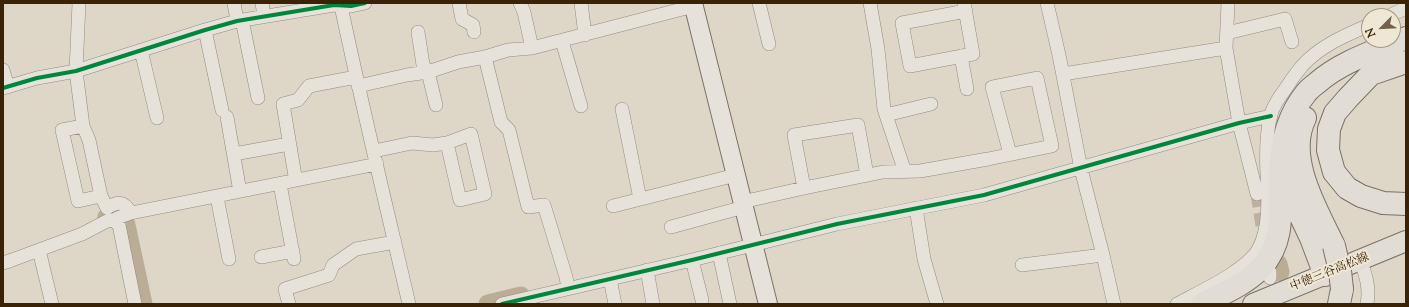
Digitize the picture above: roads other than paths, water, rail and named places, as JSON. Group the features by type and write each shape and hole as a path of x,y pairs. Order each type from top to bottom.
{"highway":[{"path":"1202,304 1245,281 1261,268 1273,252 1280,234 1280,173 1284,138 1292,116 1306,92 1330,72 1359,57 1406,38"},
{"path":"1340,296 1340,271 1334,246 1306,184 1300,164 1298,143 1302,124 1310,106 1323,91 1342,78 1371,74 1406,62"},
{"path":"1371,74 1335,113 1330,129 1328,150 1334,172 1346,188 1361,196 1382,203 1406,204"},
{"path":"1280,173 1311,238 1325,275"}],"main road":[{"name":"中徳三谷高松線","path":"1254,304 1406,242"}],"street":[{"path":"79,3 76,71 83,126 89,140 101,196 107,208 116,203 122,203 131,214"},
{"path":"234,3 258,98"},
{"path":"3,70 5,88 37,78 76,71 239,20 263,9 336,5 351,6 365,3"},
{"path":"459,3 462,19 473,25 474,32"},
{"path":"520,3 524,12 532,48"},
{"path":"580,3 585,35"},
{"path":"759,3 769,44"},
{"path":"870,3 878,49 884,109 905,172"},
{"path":"1047,3 1063,74 1080,163 1104,255 1114,304"},
{"path":"1228,3 1226,48 1239,123 1258,194"},
{"path":"336,5 357,81 409,304"},
{"path":"295,176 283,104 298,100 309,86 428,72 458,62 485,57 508,50 532,48 562,41 693,5 768,304"},
{"path":"965,7 973,54 910,66 902,23 965,7"},
{"path":"1227,33 1285,19 1292,42"},
{"path":"1177,304 1232,274 1259,249 1267,226 1266,156 1268,132 1271,116 1276,102 1303,65 1331,44 1361,29"},
{"path":"205,30 240,186"},
{"path":"418,32 423,66 428,72 436,105"},
{"path":"562,41 581,106"},
{"path":"1063,74 1226,48"},
{"path":"141,50 157,118"},
{"path":"961,56 967,89"},
{"path":"485,57 501,122 509,130 528,207 544,204 567,283"},
{"path":"672,227 690,227 743,204 804,188 883,172 905,172 980,161 1052,146 1037,78 992,87 1010,154"},
{"path":"886,115 931,104"},
{"path":"622,109 640,199"},
{"path":"502,304 567,283 610,279 719,253 752,241 984,195 1080,163 1271,116"},
{"path":"804,188 794,135 858,125 867,175"},
{"path":"83,126 62,130 78,201 101,196"},
{"path":"374,151 412,144 433,145 447,143 471,134 485,194 460,200 447,143"},
{"path":"234,154 290,144"},
{"path":"116,222 117,218 131,214 377,164"},
{"path":"613,206 736,175"},
{"path":"261,257 294,255 280,184"},
{"path":"217,197 229,259"},
{"path":"916,208 924,259 936,304"},
{"path":"3,263 82,234 107,221 113,220 119,225 135,304"},
{"path":"289,304 285,289 329,275 333,265 356,249 395,242"},
{"path":"40,250 52,304"},
{"path":"719,253 730,304"},
{"path":"1022,265 1104,255"},
{"path":"692,260 702,300"},
{"path":"1360,260 1367,277 1367,304"},
{"path":"647,270 653,304"},
{"path":"610,279 615,304"}],"waterway":[{"path":"107,217 120,214 126,225 143,304"},
{"path":"1278,264 1280,272"},
{"path":"488,304 521,296"}],"tunnel":[{"path":"1257,194 1263,232"}]}
